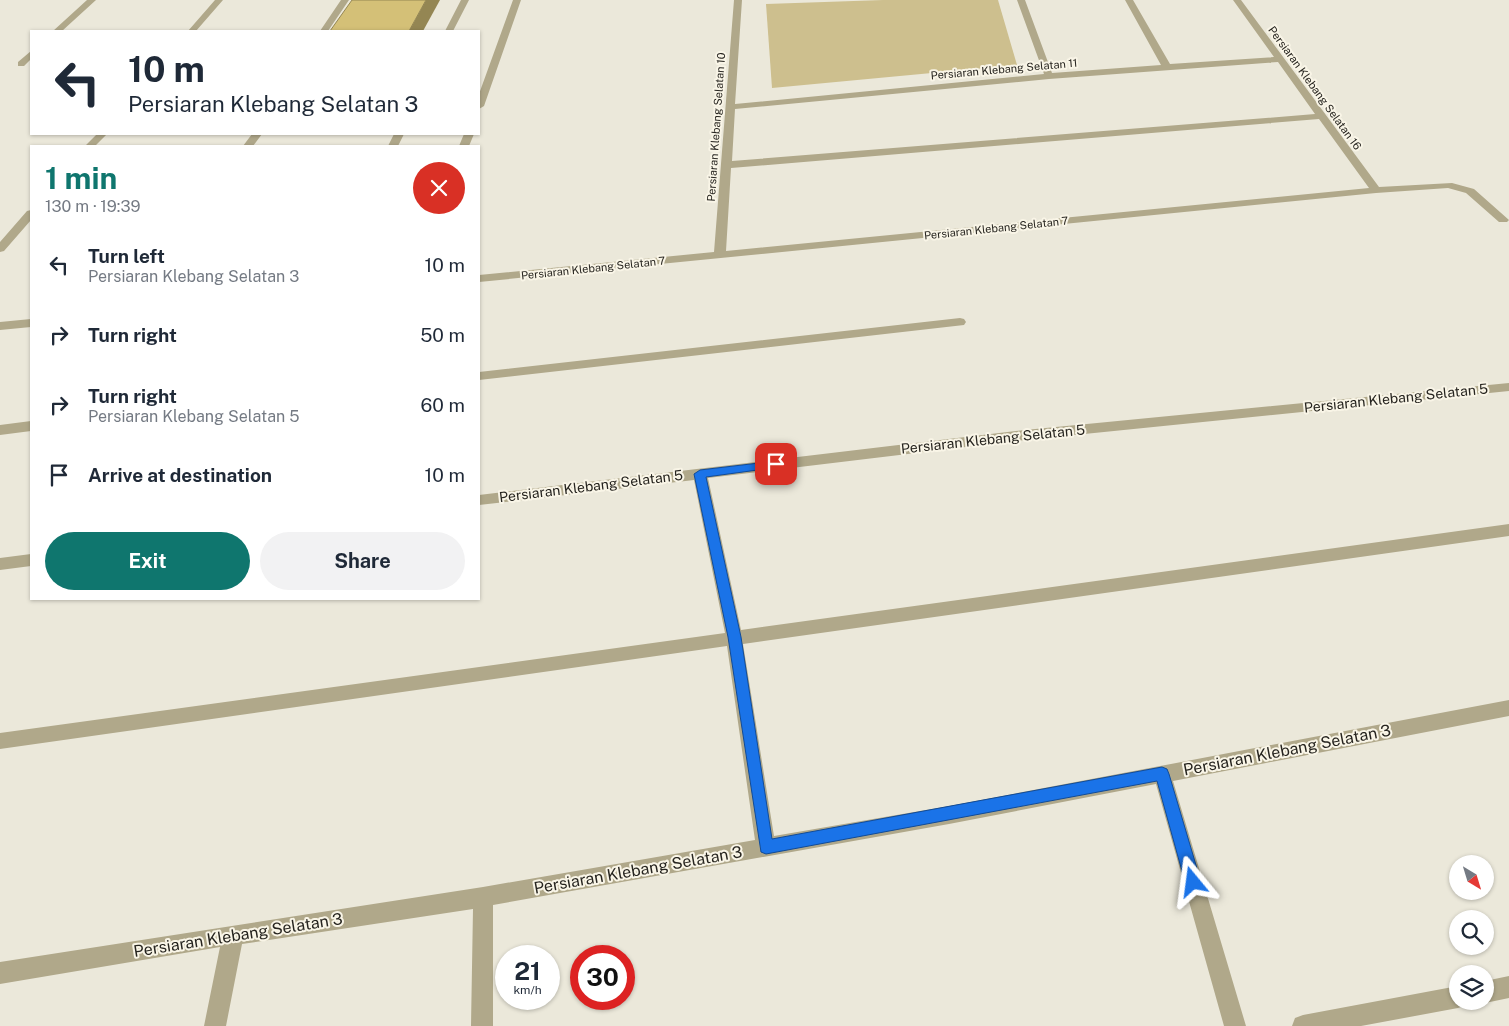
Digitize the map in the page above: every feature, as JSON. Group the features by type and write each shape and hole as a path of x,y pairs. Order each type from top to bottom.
{"street":[{"path":"58,30 92,0"},
{"path":"193,30 220,0"},
{"path":"325,30 345,0"},
{"path":"450,30 465,0"},
{"path":"480,103 517,0"},
{"name":"Persiaran Klebang Selatan 10","path":"720,255 738,0"},
{"path":"1021,0 1049,76"},
{"path":"1129,0 1167,67"},
{"name":"Persiaran Klebang Selatan 16","path":"1236,0 1376,190"},
{"path":"21,64 30,55"},
{"name":"Persiaran Klebang Selatan 11","path":"730,107 1049,76 1280,59"},
{"path":"726,165 1322,116"},
{"path":"91,145 101,135"},
{"name":"Persiaran Klebang Selatan 7","path":"480,279 1376,190 1448,185 1470,192 1507,222"},
{"path":"0,249 30,214"},
{"path":"480,376 960,322"},
{"path":"0,326 30,323"},
{"name":"Persiaran Klebang Selatan 5","path":"480,500 1024,435 1509,387"},
{"path":"0,430 30,426"},
{"path":"700,474 734,637 766,847"},
{"path":"0,742 734,637 1509,530"},
{"path":"0,564 30,560"},
{"name":"Persiaran Klebang Selatan 3","path":"0,973 483,897 766,847 1509,708"},
{"path":"1162,774 1235,1026"},
{"path":"482,1026 483,897"},
{"path":"215,1026 233,935"},
{"path":"1494,990 1509,987"},
{"path":"1303,1026 1449,999"}],"shaded area":[{"path":"883,0 998,0 1017,65 772,88 766,4"}],"building":[{"path":"352,0 426,0 410,30 331,30"}],"route":[{"path":"776,464 700,474 734,637 766,847 1162,774 1193,882"}]}
